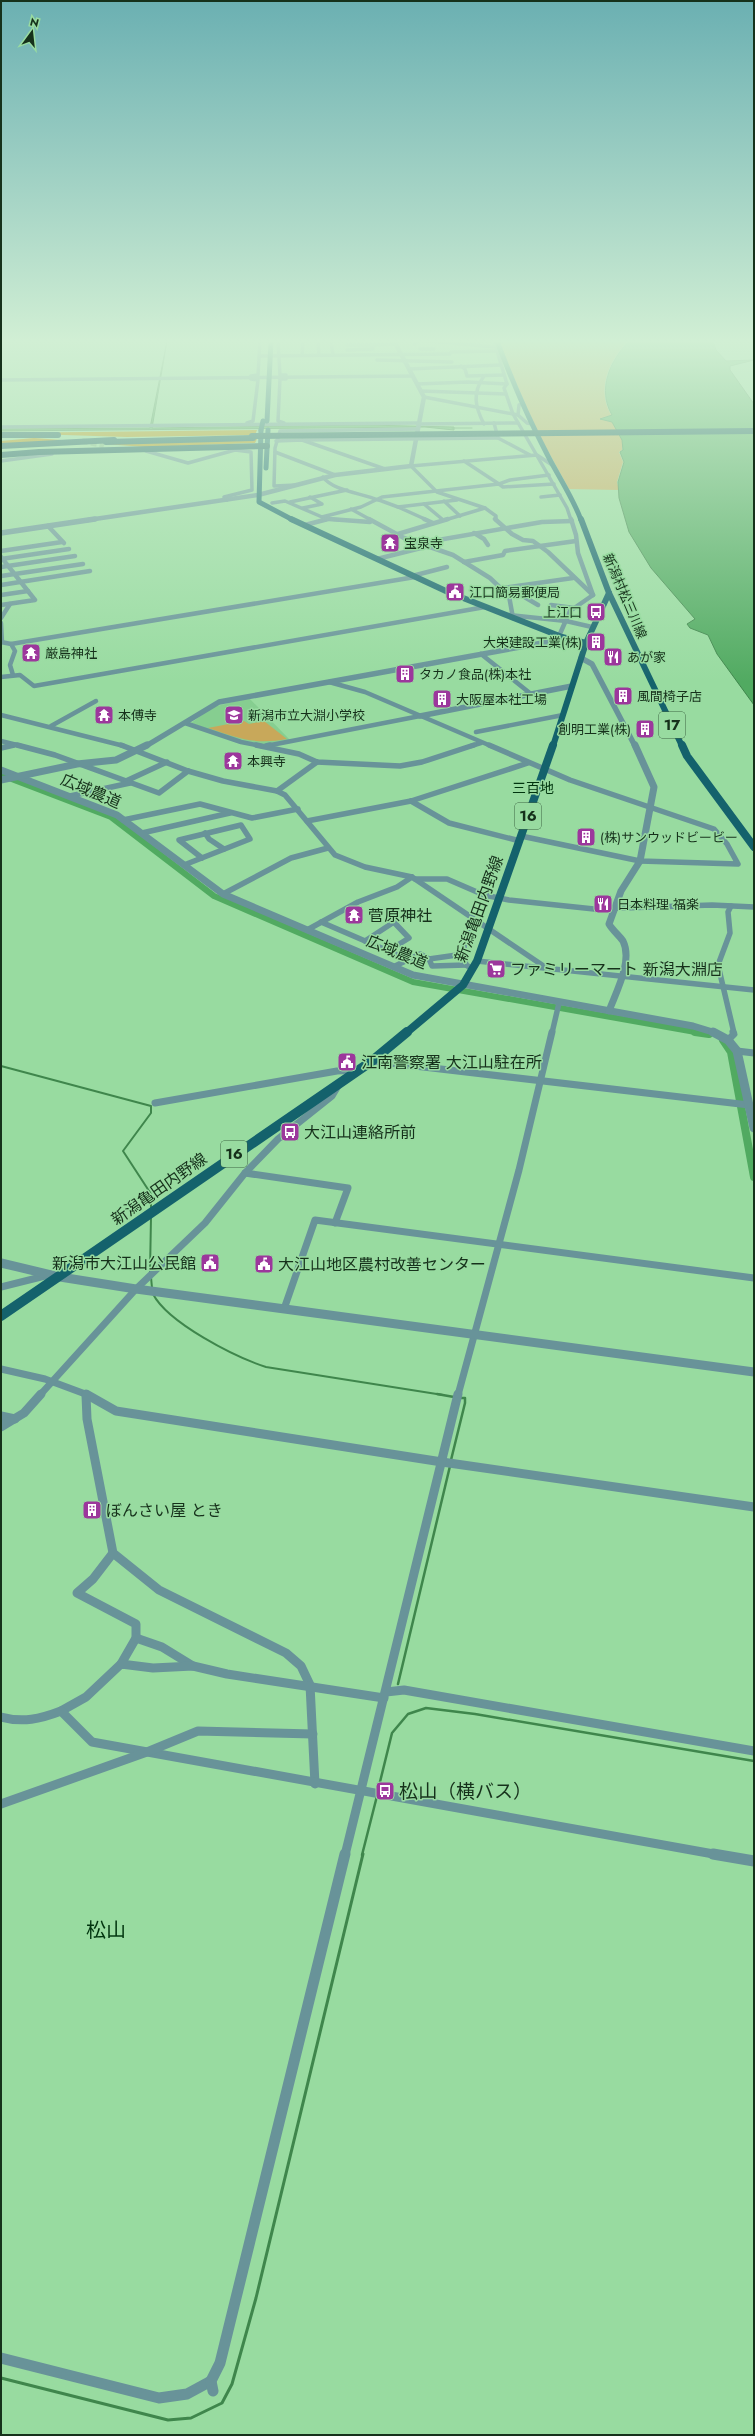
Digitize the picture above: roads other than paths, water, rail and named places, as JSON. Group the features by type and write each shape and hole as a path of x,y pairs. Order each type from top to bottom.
{"highway":[{"path":"1,457 22,455"}],"main road":[{"path":"260,455 261,495 265,502 282,516 305,525 413,577 560,637 586,643"},
{"path":"261,495 267,455"},
{"name":"新潟村松三川線","path":"547,455 577,510 609,593 687,756 754,847"},
{"name":"新潟亀田内野線","path":"1,1316 60,1277 217,1166 372,1061 462,985 470,967 477,961 545,770 586,643 592,627 609,593"}],"street":[{"path":"1,461 53,455"},
{"path":"164,455 187,463 220,455"},
{"path":"227,500 224,497 247,493 252,490 251,455"},
{"path":"275,455 274,486 297,485"},
{"path":"283,455 324,469 335,475"},
{"path":"346,455 385,468"},
{"path":"411,466 413,455"},
{"path":"1,533 261,495 335,475 385,468 530,455 537,455 552,465"},
{"path":"537,455 560,495 572,521 578,552 586,571 593,595"},
{"path":"464,461 503,487 554,484"},
{"path":"411,466 437,492 485,508 496,516 496,519 506,528 527,542 533,541 572,576 583,589 593,595"},
{"path":"322,517 379,500 382,497 499,484 510,480 549,475"},
{"path":"323,478 328,484 349,489 398,507 433,523"},
{"path":"272,502 290,502 349,489"},
{"path":"541,497 560,495"},
{"path":"303,508 322,504 310,497"},
{"path":"398,507 460,499"},
{"path":"444,501 460,516"},
{"path":"290,502 328,520"},
{"path":"424,504 442,519"},
{"path":"398,534 442,519 460,516 485,508"},
{"path":"351,509 371,522 464,562 506,588 538,605"},
{"path":"421,543 542,522 572,521 575,520 577,510"},
{"path":"305,525 328,520 371,522"},
{"path":"1,585 90,571 48,526"},
{"path":"474,533 484,539 488,545"},
{"path":"464,562 503,555 505,551 576,540"},
{"path":"1,551 62,542"},
{"path":"377,559 396,553 429,546"},
{"path":"1,558 68,549"},
{"path":"1,567 75,556"},
{"path":"1,558 35,600 1,605"},
{"path":"1,576 83,564"},
{"path":"1,623 1,642 10,644 413,577 446,567"},
{"path":"506,588 529,586 557,580 586,571"},
{"path":"557,580 564,584"},
{"path":"506,588 511,600 513,617 566,621 592,627"},
{"path":"1,595 28,591"},
{"path":"1,780 77,764 116,760 138,751 206,708 220,702 548,642 560,637 566,621 574,608 593,595"},
{"path":"1,618 10,604"},
{"path":"551,605 574,608"},
{"path":"1,677 20,675 34,686 485,607"},
{"path":"10,644 15,651 9,667 13,675"},
{"path":"481,654 531,694"},
{"path":"581,658 592,664 647,769 654,787 640,861 613,909 609,924 622,941 626,953 621,976 609,1011"},
{"path":"1,667 9,667"},
{"path":"329,682 365,692 545,770 650,808 714,829 727,844 738,864 640,861 466,829 426,812 411,801"},
{"path":"263,746 572,686"},
{"path":"51,726 96,701"},
{"path":"1,715 92,736 138,751 188,771 223,781 277,791 285,795 298,808 306,821 335,855 349,862 414,878 446,879 484,895 552,905 613,909 731,906 754,907"},
{"path":"476,732 563,715"},
{"path":"184,723 241,742 299,754 317,762 400,766 422,762 481,743"},
{"path":"1,741 55,755 159,793 172,785 188,771"},
{"path":"1,748 16,745"},
{"path":"70,796 128,782 145,770 153,769 167,762"},
{"path":"277,791 317,762"},
{"path":"306,821 411,801 528,763"},
{"name":"広域農道","path":"1,770 109,811 142,833 223,894 426,979 700,1027 718,1033 728,1040 737,1051 754,1128"},
{"path":"123,820 200,804 252,818 298,808"},
{"path":"142,833 232,812"},
{"path":"184,865 202,858 224,848 250,839 241,825 179,840 202,858"},
{"path":"205,833 209,839 224,848"},
{"path":"223,894 291,858 328,848"},
{"path":"414,878 545,968"},
{"path":"307,930 358,902 397,887 414,878"},
{"path":"728,1040 734,1034 718,965 730,933 728,912 731,906"},
{"path":"388,916 409,938 388,951"},
{"path":"429,959 432,966 470,967 464,954 463,936 477,921"},
{"path":"321,922 408,959"},
{"path":"365,941 394,922"},
{"path":"393,966 420,954 429,959 464,954"},
{"path":"477,961 754,990"},
{"path":"1,2358 159,2398 187,2394 212,2386 220,2363 473,1335 519,1170 559,1003"},
{"path":"737,1051 754,1052"},
{"path":"372,1061 749,1105"},
{"path":"155,1103 337,1071 359,1070"},
{"path":"1,1427 24,1413 136,1289 205,1223 245,1173 278,1139 332,1096 339,1084"},
{"path":"245,1173 348,1188 335,1223"},
{"path":"284,1309 314,1220 498,1243 754,1278"},
{"path":"1,1263 49,1275 136,1289 754,1372"},
{"path":"1,1287 49,1275"},
{"path":"1,1369 53,1382 103,1400 116,1410 442,1462 754,1507"},
{"path":"86,1395 87,1419 113,1553 159,1590 286,1653 301,1666 310,1685 315,1784"},
{"path":"1,1416 15,1419"},
{"path":"1,1717 18,1723 35,1721 77,1705 98,1688 121,1664 136,1638 136,1624 77,1593 93,1580 113,1553"},
{"path":"136,1638 162,1647 193,1666"},
{"path":"121,1664 153,1668 193,1666 227,1674 385,1695 404,1690 754,1751"},
{"path":"61,1711 92,1742 315,1784 360,1790 754,1861"},
{"path":"1,1804 147,1752 198,1731 313,1734"}],"waterway":[{"path":"1,775 111,817 214,896 413,982 697,1032"},
{"path":"697,1032 709,1034"},
{"path":"697,1032 701,1033"},
{"path":"723,1040 731,1052 754,1177"},
{"path":"1,1066 151,1106 151,1113 123,1151 151,1194 151,1208"},
{"path":"150,1272 151,1217"},
{"path":"151,1277 152,1288"},
{"path":"153,1294 161,1305 173,1316 204,1338 237,1355 266,1367 440,1394"},
{"path":"440,1394 454,1397"},
{"path":"451,1460 465,1403 465,1398 461,1398"},
{"path":"398,1684 450,1466"},
{"path":"378,1790 392,1733 408,1714 426,1708 475,1714 754,1761"},
{"path":"362,1855 377,1796"},
{"path":"1,2378 168,2420 191,2418 222,2403 232,2384 256,2298 363,1854"}],"place":[{"name":"宝泉寺","path":"390,543"},
{"name":"江口簡易郵便局","path":"455,592"},
{"name":"上江口","path":"596,612"},
{"name":"大栄建設工業(株)","path":"596,642"},
{"name":"厳島神社","path":"31,653"},
{"name":"あが家","path":"613,657"},
{"name":"タカノ食品(株)本社","path":"405,674"},
{"name":"風間椅子店","path":"623,696"},
{"name":"大阪屋本社工場","path":"442,699"},
{"name":"本傅寺","path":"104,715"},
{"name":"新潟市立大淵小学校","path":"234,715"},
{"name":"創明工業(株)","path":"645,729"},
{"name":"本興寺","path":"233,761"},
{"name":"(株)サンウッドビービー","path":"586,837"},
{"name":"日本料理 福楽","path":"603,904"},
{"name":"菅原神社","path":"354,915"},
{"name":"ファミリーマート 新潟大淵店","path":"496,969"},
{"name":"江南警察署 大江山駐在所","path":"347,1062"},
{"name":"大江山連絡所前","path":"290,1132"},
{"name":"新潟市大江山公民館","path":"210,1263"},
{"name":"大江山地区農村改善センター","path":"264,1264"},
{"name":"ぼんさい屋 とき","path":"92,1510"},
{"name":"松山（横バス）","path":"385,1791"}],"district":[{"name":"三百地","path":"533,788"},
{"name":"松山","path":"106,1930"}]}
